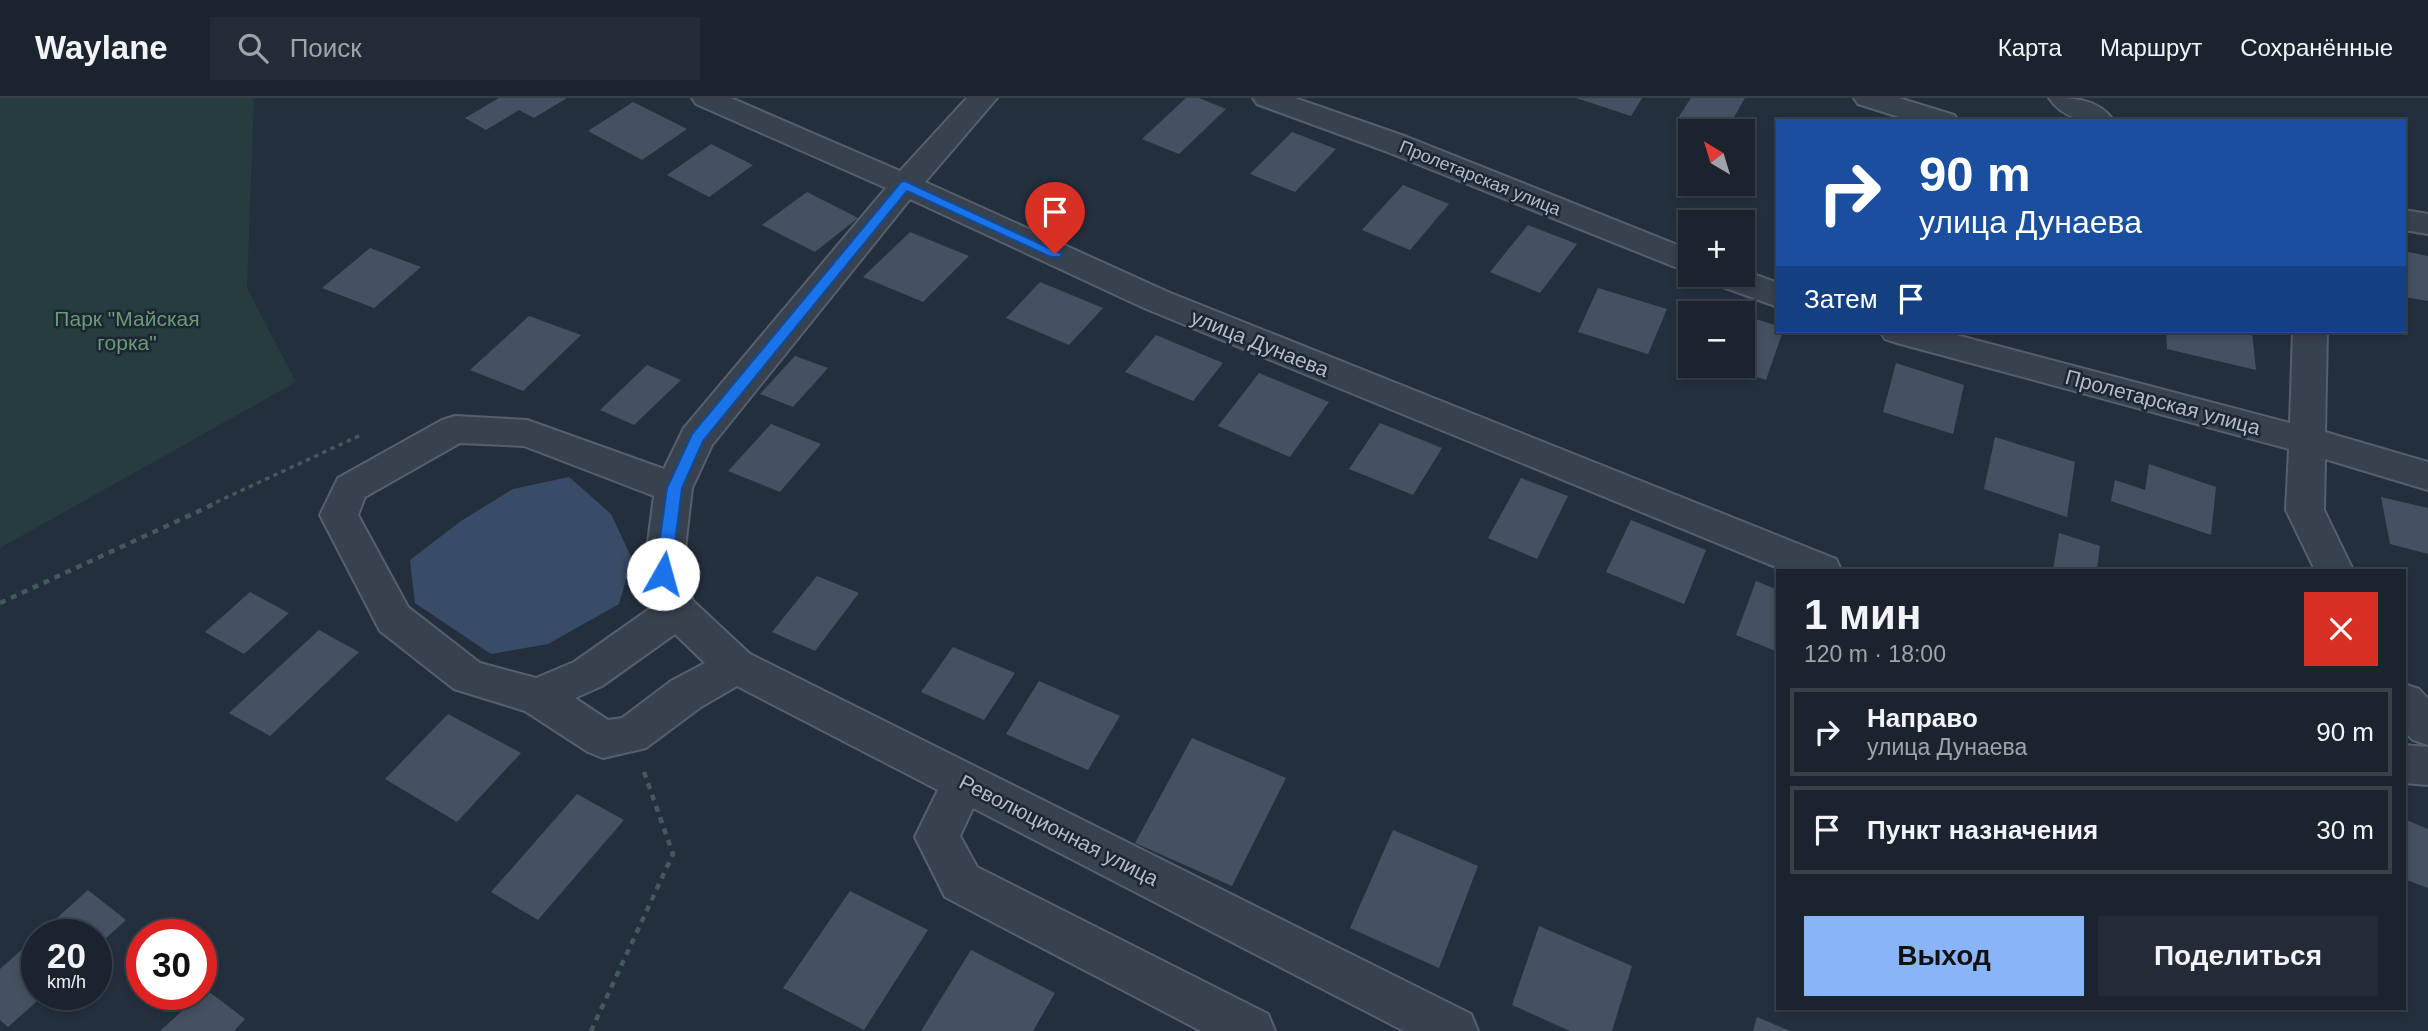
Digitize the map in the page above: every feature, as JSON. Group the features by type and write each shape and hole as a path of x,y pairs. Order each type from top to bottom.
{"street":[{"name":"улица Дунаева","path":"706,98 905,185 1156,300 1820,569"},
{"path":"537,696 588,674 677,611 663,574 674,488 697,438 905,185 984,98"},
{"name":"Пролетарская улица","path":"1267,98 1396,144 1678,256"},
{"path":"1868,98 1937,119"},
{"path":"2063,98 2096,119"},
{"path":"2406,220 2428,225"},
{"path":"1755,287 1776,295"},
{"name":"Пролетарская улица","path":"1904,333 2308,441 2428,476"},
{"path":"2311,333 2305,510 2334,569"},
{"path":"674,488 527,433 455,429 352,488 339,515 394,620 468,677 537,696 603,739 631,735 686,694 736,666"},
{"name":"Революционная улица","path":"677,611 736,666 1454,1031"},
{"path":"2406,704 2428,727"},
{"path":"2406,764 2428,766"},
{"path":"964,781 937,837 961,882 1251,1031"}],"path":[{"path":"0,603 362,434"},
{"path":"591,1031 673,854 631,735"}],"green space":[{"name":"Парк \"Майская горка\"","path":"0,98 254,98 247,288 296,382 0,548"}],"water":[{"path":"569,477 611,514 632,559 619,604 548,644 491,654 415,603 410,560 461,521 513,489"}],"building":[{"path":"499,98 567,98 534,118 519,110 486,130 465,118"},
{"path":"1186,98 1199,98 1226,109 1179,154 1142,139"},
{"path":"1576,98 1642,98 1631,116"},
{"path":"1691,98 1745,98 1733,119 1676,121"},
{"path":"633,102 687,129 642,160 588,131"},
{"path":"1292,132 1336,149 1295,192 1250,174"},
{"path":"711,144 753,165 709,197 667,175"},
{"path":"1403,185 1449,204 1410,250 1362,230"},
{"path":"807,192 858,218 815,252 762,225"},
{"path":"1528,225 1577,244 1540,293 1490,272"},
{"path":"910,232 969,256 923,302 863,277"},
{"path":"370,248 421,267 374,308 322,288"},
{"path":"2406,251 2428,256 2428,301 2406,297"},
{"path":"1040,282 1103,308 1069,345 1006,318"},
{"path":"1598,288 1667,309 1648,354 1578,332"},
{"path":"529,316 581,335 523,391 470,370"},
{"path":"1755,319 1776,325 1776,333 1782,333 1766,380 1755,376"},
{"path":"2166,333 2252,333 2256,370 2167,349"},
{"path":"1156,335 1223,363 1193,401 1125,372"},
{"path":"795,356 828,368 793,407 760,394"},
{"path":"1896,363 1964,385 1953,434 1883,412"},
{"path":"647,365 681,380 634,425 600,410"},
{"path":"1259,373 1329,402 1290,457 1218,426"},
{"path":"1380,423 1442,448 1413,495 1349,469"},
{"path":"771,424 821,444 780,492 728,471"},
{"path":"1995,437 2075,462 2067,517 1984,489"},
{"path":"2149,464 2216,487 2211,535 2111,501 2115,480 2145,490"},
{"path":"1521,478 1568,496 1537,559 1488,538"},
{"path":"2381,497 2428,508 2428,554 2390,544"},
{"path":"1631,520 1706,550 1684,604 1606,572"},
{"path":"2059,533 2100,546 2097,569 2053,569"},
{"path":"817,576 859,593 815,651 772,632"},
{"path":"1756,581 1776,589 1776,651 1736,635"},
{"path":"250,592 289,613 244,654 205,632"},
{"path":"319,630 359,652 270,736 229,713"},
{"path":"953,647 1015,673 984,720 921,692"},
{"path":"1039,681 1120,716 1088,770 1006,734"},
{"path":"448,714 521,753 457,822 385,779"},
{"path":"1192,738 1286,778 1232,886 1135,843"},
{"path":"577,794 624,820 538,920 491,892"},
{"path":"2406,820 2428,829 2428,888 2406,880"},
{"path":"1393,830 1478,866 1439,968 1350,928"},
{"path":"88,890 126,920 112,933 112,919 56,919"},
{"path":"850,891 928,930 864,1030 783,988"},
{"path":"1539,926 1632,966 1612,1031 1570,1031 1512,1005"},
{"path":"21,950 21,1010 27,1010 8,1027 0,1020 0,969"},
{"path":"971,950 1055,993 1033,1031 921,1031"},
{"path":"217,998 245,1019 234,1031 160,1031 183,1010 217,1010"},
{"path":"1757,1017 1790,1031 1753,1031"}],"route":[{"path":"663,574 674,488 697,438 905,185 1055,254"}]}
